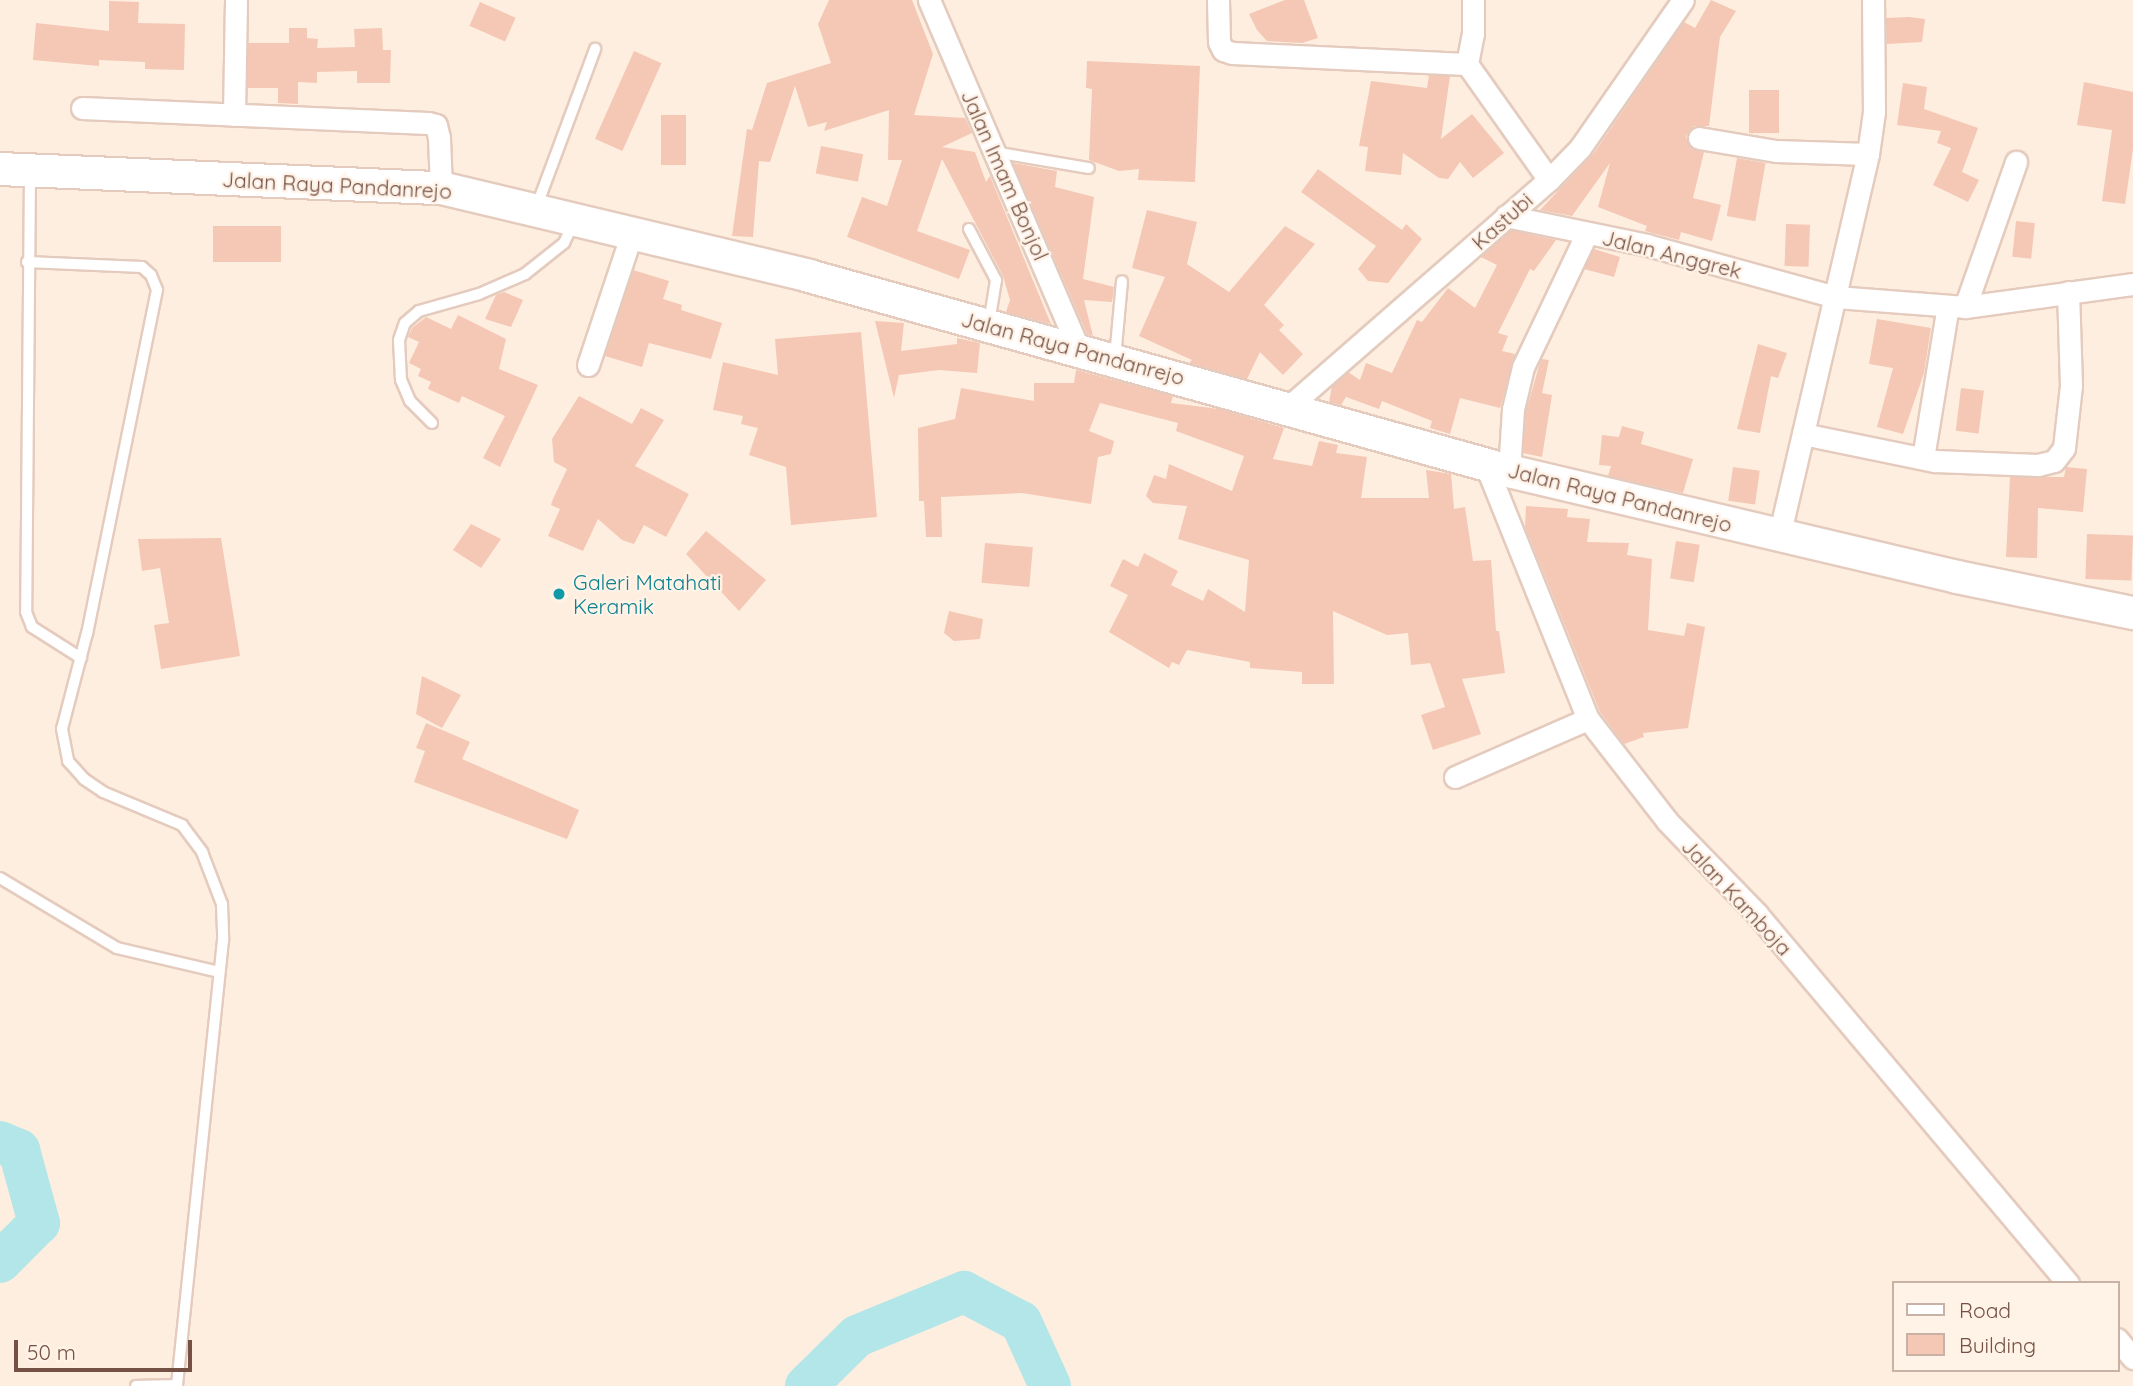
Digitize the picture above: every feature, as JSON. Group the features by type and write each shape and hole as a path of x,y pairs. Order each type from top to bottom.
{"main road":[{"name":"Jalan Raya Pandanrejo","path":"15,169 442,188 536,208 631,236 810,276 1497,467 1780,536 2133,613"}],"street":[{"path":"234,115 236,0"},
{"name":"Jalan Imam Bonjol","path":"929,0 1079,350"},
{"path":"1218,0 1219,42 1223,50 1232,54 1467,64"},
{"path":"1473,0 1473,34 1467,64 1549,180"},
{"name":"Kastubi","path":"1285,410 1444,275 1506,216 1549,180 1580,148 1652,51 1683,0"},
{"path":"1780,536 1868,154 1874,112 1873,0"},
{"path":"82,108 428,123 436,125 439,138 442,188"},
{"path":"1699,138 1776,151 1868,154"},
{"path":"1923,457 1957,307 2016,162"},
{"name":"Jalan Anggrek","path":"1506,216 1587,233 1836,297 1957,307 2133,284"},
{"path":"1497,467 1523,367 1587,233"},
{"path":"588,365 631,236"},
{"path":"1803,434 1923,457 2038,465 2054,461 2064,449 2072,368 2068,292"},
{"name":"Jalan Kamboja","path":"1497,467 1588,719 1667,821 1757,914 2066,1281"},
{"path":"1455,777 1588,719"},
{"path":"2119,1341 2133,1358"}],"lane":[{"path":"536,208 596,49"},
{"path":"995,152 1089,168"},
{"path":"15,169 27,262 26,612 32,626 81,658"},
{"path":"432,423 411,401 401,380 399,340 405,323 419,311 490,290 535,268 564,243 576,219"},
{"path":"969,229 996,280 989,326"},
{"path":"27,262 142,267 151,275 157,290 81,658 62,729 68,761 103,792 182,825 194,840 222,904 219,972 177,1385 136,1386"},
{"path":"1114,360 1122,281"},
{"path":"0,878 117,948 219,972"}],"building":[{"path":"829,0 912,0 933,54 914,115 965,118 972,133 942,147 975,152 986,182 990,176 1051,324 1006,312 1010,300 1003,276 942,159 917,231 970,250 959,279 847,237 862,197 887,206 902,160 888,160 889,110 824,131 827,122 808,127 795,86 770,162 759,161 753,237 732,236 747,129 752,130 767,83 831,63 818,24"},
{"path":"1285,0 1304,0 1318,38 1302,43 1267,41 1257,30 1249,14"},
{"path":"1711,0 1736,11 1720,37 1709,126 1694,126 1686,136 1690,148 1704,152 1693,198 1721,205 1712,241 1681,232 1679,240 1645,231 1647,226 1598,207 1610,163 1572,216 1540,210 1594,153 1684,22 1695,28"},
{"path":"109,1 139,2 138,23 185,24 184,70 145,69 145,62 99,60 99,66 33,60 36,23 109,31"},
{"path":"480,2 516,18 505,42 469,26"},
{"path":"1886,18 1925,19 1922,42 1887,44"},
{"path":"289,28 307,28 307,38 318,39 317,48 355,47 354,29 382,28 383,50 391,50 390,83 357,83 357,71 317,72 317,83 298,82 298,104 278,103 278,88 248,88 248,43 289,43"},
{"path":"634,51 661,63 622,151 595,139"},
{"path":"1087,61 1200,66 1195,182 1138,180 1139,169 1119,171 1089,160 1092,89 1086,88"},
{"path":"1429,75 1450,76 1441,139 1472,114 1504,153 1473,178 1460,162 1448,179 1439,178 1403,153 1401,175 1365,171 1368,147 1359,146 1371,81 1427,88"},
{"path":"2084,82 2133,92 2133,149 2125,204 2102,201 2112,130 2077,125"},
{"path":"1903,83 1927,87 1924,109 1978,128 1962,172 1979,180 1968,202 1933,185 1951,148 1937,143 1941,131 1897,125"},
{"path":"1749,90 1779,90 1779,133 1749,133"},
{"path":"661,115 686,115 686,165 661,165"},
{"path":"821,146 863,154 858,182 816,173"},
{"path":"1737,158 1766,163 1755,221 1727,216"},
{"path":"1013,163 1057,171 1055,187 1094,197 1083,279 1114,287 1112,302 1084,300 1093,336 1087,334"},
{"path":"1318,169 1402,230 1406,224 1422,239 1388,283 1368,281 1358,269 1376,246 1301,192"},
{"path":"1147,210 1197,222 1187,264 1229,292 1285,226 1315,244 1264,305 1284,325 1279,330 1303,354 1283,375 1260,352 1247,379 1189,363 1192,360 1139,336 1165,277 1132,268"},
{"path":"2016,221 2035,223 2031,259 2012,257"},
{"path":"1786,224 1810,225 1809,267 1785,266"},
{"path":"213,226 281,226 281,262 213,262"},
{"path":"1511,230 1556,240 1534,271 1530,269 1498,333 1508,336 1502,351 1515,354 1500,408 1460,398 1450,434 1430,428 1432,421 1382,401 1379,409 1346,397 1341,405 1329,402 1332,386 1348,372 1360,380 1366,363 1392,373 1417,320 1422,322 1448,288 1475,308 1497,265 1481,257"},
{"path":"1594,249 1620,257 1614,277 1584,269"},
{"path":"633,270 669,281 663,299 682,305 681,310 722,323 711,359 649,343 642,367 605,356"},
{"path":"504,292 523,300 511,327 485,319 496,295"},
{"path":"458,315 506,339 499,369 538,385 500,467 483,458 505,416 462,396 459,403 428,389 431,382 418,376 421,369 409,363 419,342 408,337 412,328 426,317 451,329"},
{"path":"1877,319 1931,328 1924,373 1903,434 1877,427 1893,368 1869,364"},
{"path":"875,321 904,323 901,351 957,344 957,338 980,343 977,373 939,370 899,375 894,398"},
{"path":"861,332 877,517 791,525 786,467 749,455 758,428 741,424 743,416 713,410 723,362 778,375 775,339"},
{"path":"1758,344 1787,353 1778,378 1771,376 1760,433 1737,429"},
{"path":"1541,359 1549,360 1542,393 1552,395 1542,457 1523,453 1526,411"},
{"path":"1076,370 1173,396 1171,403 1219,409 1284,428 1273,459 1312,466 1319,441 1338,445 1336,453 1367,457 1361,498 1429,498 1426,470 1451,474 1454,509 1465,507 1473,561 1491,560 1496,631 1499,631 1505,673 1462,679 1481,734 1433,750 1421,715 1445,707 1430,663 1411,665 1408,633 1387,635 1333,611 1334,684 1302,684 1302,672 1250,668 1250,662 1187,650 1179,665 1172,662 1169,668 1109,632 1128,595 1110,586 1123,559 1138,567 1144,553 1178,571 1171,585 1203,601 1208,589 1245,612 1249,560 1178,539 1187,506 1153,503 1146,496 1154,475 1166,479 1169,464 1232,491 1244,456 1176,431 1178,423 1100,403 1089,431 1114,441 1111,454 1098,457 1091,504 1022,493 941,497 942,537 926,537 924,501 919,501 918,428 955,419 961,388 1034,401 1034,383 1074,383"},
{"path":"1961,388 1984,391 1979,433 1956,431"},
{"path":"579,396 632,424 641,408 664,420 635,466 689,494 666,537 644,525 634,544 622,540 598,519 583,551 548,536 560,509 551,505 567,469 554,462 552,439"},
{"path":"1622,426 1644,432 1641,444 1693,459 1683,493 1608,476 1611,466 1599,465 1602,435 1619,437"},
{"path":"1733,467 1760,471 1755,504 1728,501"},
{"path":"2066,467 2087,469 2083,512 2038,508 2037,558 2006,557 2010,477 2064,477"},
{"path":"1526,506 1568,509 1567,517 1590,519 1587,542 1629,543 1627,555 1652,559 1648,630 1684,636 1687,623 1705,627 1688,728 1643,733 1644,737 1624,744 1600,712 1525,527"},
{"path":"471,524 501,539 481,568 453,550"},
{"path":"706,531 766,580 739,611 686,554"},
{"path":"2087,534 2133,536 2131,581 2085,579"},
{"path":"221,538 240,656 161,669 154,625 169,623 160,568 142,571 138,539"},
{"path":"1676,541 1700,545 1694,582 1670,579"},
{"path":"985,543 1033,547 1029,587 982,583"},
{"path":"949,611 983,619 980,639 954,641 944,633"},
{"path":"422,676 461,695 442,728 416,714"},
{"path":"426,723 470,742 462,759 579,810 567,839 414,782 425,751 416,748"}],"waterway":[{"path":"0,1142 19,1150 39,1223 0,1262"},
{"path":"806,1386 857,1336 964,1292 1021,1322 1050,1386"}],"place":[{"name":"Galeri Matahati Keramik","path":"559,594"}]}
